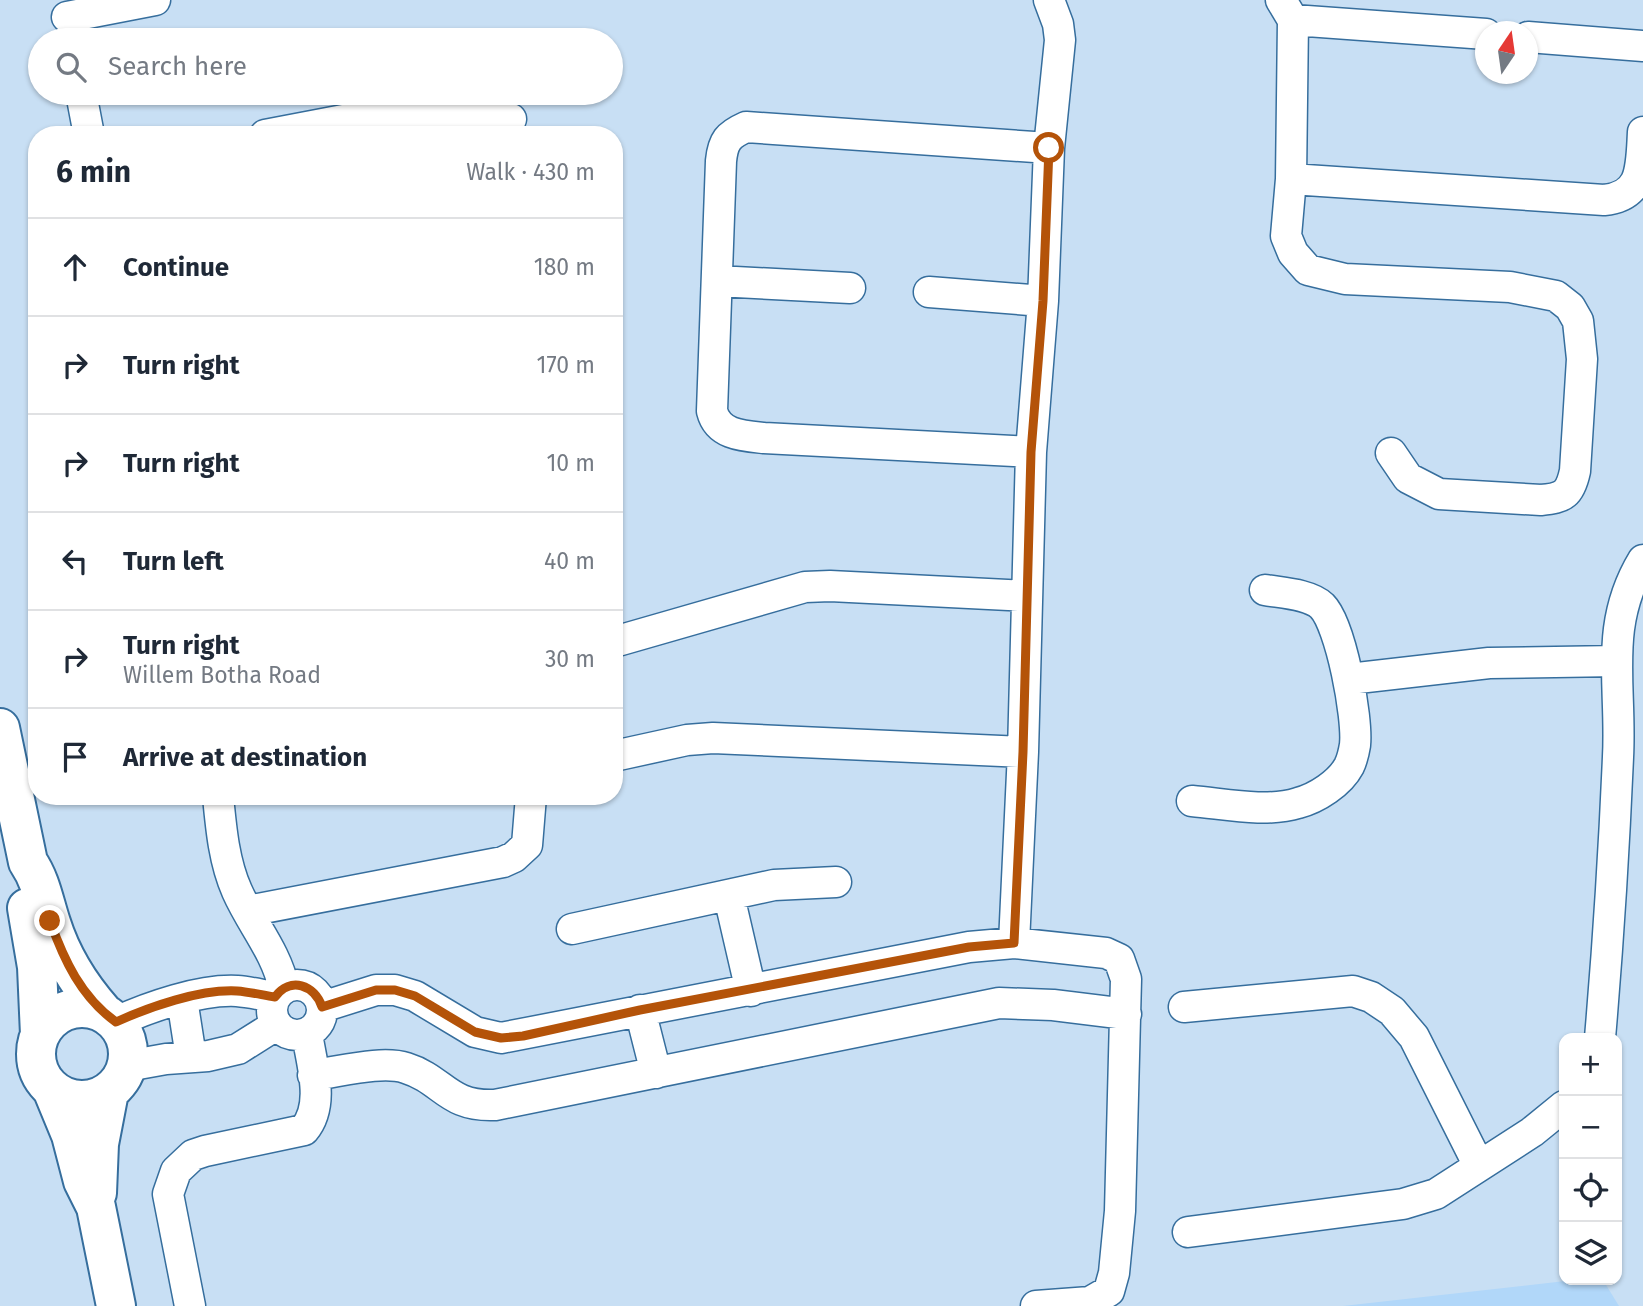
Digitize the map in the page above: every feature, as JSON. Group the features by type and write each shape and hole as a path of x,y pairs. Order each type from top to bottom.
{"street":[{"path":"68,19 155,0"},
{"path":"1014,943 1023,752 1031,452 1043,301 1049,148 1060,40 1058,23 1049,0"},
{"path":"1391,453 1408,478 1439,494 1541,500 1555,499 1567,492 1571,489 1575,471 1582,371 1578,321 1570,307 1556,296 1539,291 1510,287 1345,279 1308,270 1293,253 1286,236 1291,179 1287,10 1475,33"},
{"path":"1538,38 1643,46"},
{"path":"83,105 87,126"},
{"path":"312,126 375,114 408,123 511,119"},
{"path":"1031,452 764,438 723,429 717,425 712,411 723,145 730,134 746,127 1049,148"},
{"path":"1291,179 1618,199 1627,196 1637,186 1642,166 1643,132"},
{"path":"717,281 850,288"},
{"path":"929,292 1043,301"},
{"path":"1600,1033 1618,754 1617,633 1620,613 1643,560"},
{"path":"623,639 805,587 1027,596"},
{"path":"1192,801 1270,808 1299,803 1332,785 1349,765 1355,744 1349,680 1330,620 1321,606 1310,599 1265,590"},
{"path":"1349,680 1489,663 1617,661"},
{"path":"0,728 28,862 36,873 50,921 68,965 83,990 125,1035 129,1050 99,1144 96,1207 116,1306"},
{"path":"623,754 687,740 713,738 1023,752"},
{"path":"52,1089 65,1097 80,1100 95,1098 118,1079 191,1057 238,1049 278,1003 303,986 312,990 319,998 322,1007 317,1026 307,1033 296,1035 285,1032 278,1003 280,967 237,890 222,836 219,805"},
{"path":"248,911 514,858 527,845 530,805"},
{"path":"28,862 25,874 26,902 37,967 40,1035"},
{"path":"572,929 775,885 836,882"},
{"path":"729,896 751,991"},
{"path":"322,1007 376,990 395,990 415,996 475,1032 501,1038 523,1036 640,1010 751,991 969,947 1014,943 1106,953 1119,959 1126,979 1120,1211 1114,1273 1108,1291 1090,1302 1036,1306"},
{"path":"96,1207 83,1181 71,1135 52,1089 37,1063 36,1049 40,1035 48,1023 60,1013 74,1008 89,1008 109,1017 182,999 235,991 278,1003"},
{"path":"1184,1007 1353,991 1371,997 1392,1011 1414,1037 1479,1166"},
{"path":"182,999 191,1057"},
{"path":"313,1075 388,1065 402,1066 417,1072 462,1102 480,1106 509,1103 999,1003 1053,1005 1126,1014"},
{"path":"640,1010 656,1073"},
{"path":"190,1306 169,1194 176,1171 193,1155 304,1130 313,1116 316,1103 307,1033"},
{"path":"1188,1232 1403,1204 1436,1194 1532,1132 1559,1111"}],"shaded area":[{"path":"1559,1282 1559,1285 1606,1285 1619,1306 1343,1306"}],"route":[{"path":"50,921 68,965 83,990 103,1013 116,1022 149,1007 176,1000 235,991 275,997 284,988 294,985 312,990 322,1007 376,990 395,990 415,996 475,1032 501,1038 523,1036 640,1010 751,991 969,947 1014,943 1023,752 1031,452 1043,301 1049,148"}]}
